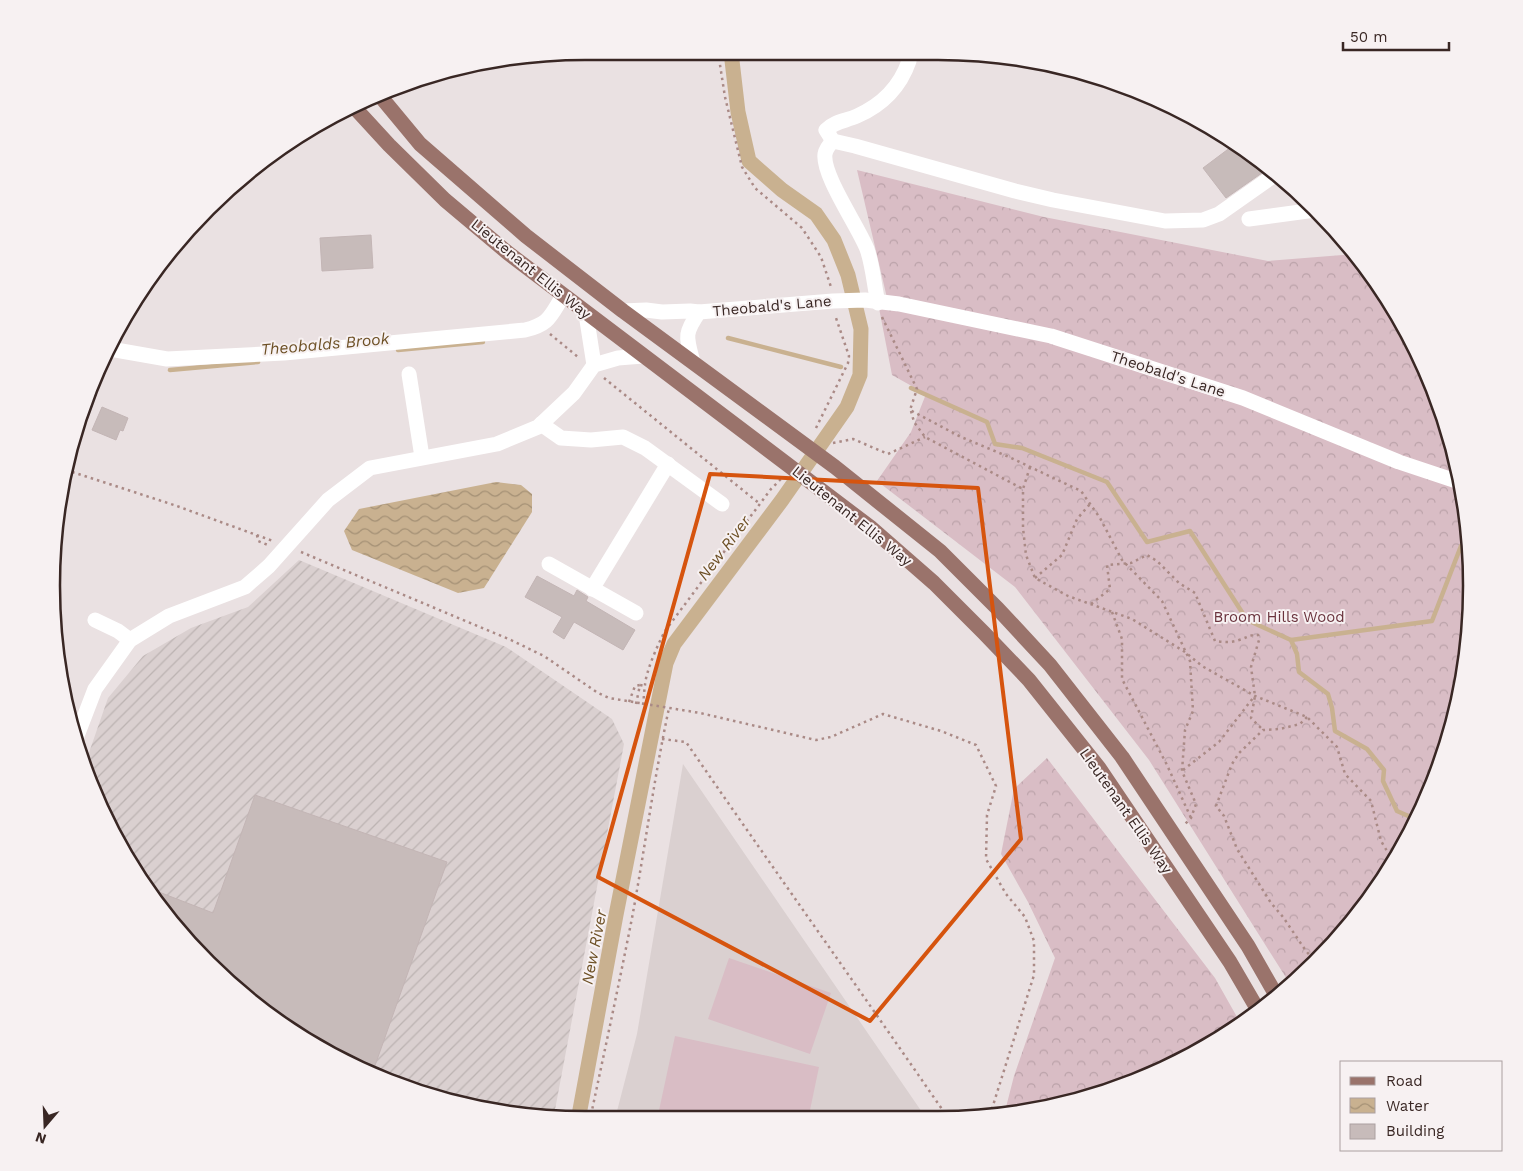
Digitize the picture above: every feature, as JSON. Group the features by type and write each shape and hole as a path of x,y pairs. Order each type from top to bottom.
{"main road":[{"name":"Lieutenant Ellis Way","path":"384,100 427,150 526,236 623,311 835,467 940,551 1005,616 1050,665 1122,757 1248,946 1273,990"},
{"name":"Lieutenant Ellis Way","path":"358,112 445,200 508,254 819,487 870,527 934,583 1029,680 1098,768 1230,962 1254,1004"}],"street":[{"path":"909,61 897,86 883,101 857,116 832,124 826,130 833,141 865,148 1015,191 1062,202 1165,221 1203,220 1219,214 1269,179"},
{"path":"833,141 825,153 828,174 859,231 868,252 871,301"},
{"path":"1249,219 1306,211"},
{"path":"116,349 167,359 284,353 526,330 540,326 548,320 563,296"},
{"name":"Theobald's Lane","path":"623,311 699,312 837,297 899,304 1052,336 1243,398 1399,462 1452,480"},
{"path":"693,362 687,335 689,326 699,312"},
{"path":"586,314 593,366"},
{"path":"80,728 95,689 130,640 169,616 245,587 269,566 328,500 370,468 497,444 541,424 574,393 593,366 618,358 643,356"},
{"path":"409,374 422,457"},
{"path":"541,424 561,438 591,440 623,437 668,464 722,504"},
{"path":"592,589 668,464"},
{"path":"549,564 636,613"},
{"path":"95,620 118,631 130,640"}],"path":[{"path":"719,60 725,97 742,167 755,188 802,228 821,257 837,297"},
{"path":"871,301 917,389 910,410 914,422 925,437 1023,489"},
{"path":"816,428 848,363 849,356 836,320"},
{"path":"540,326 593,366 760,504"},
{"path":"910,410 961,437 1081,491 1126,564 1162,601 1190,661 1193,711 1185,730 1182,771 1196,804 1191,818 1174,835"},
{"path":"833,442 853,439 888,454 925,437"},
{"path":"1030,467 1023,489 1023,528 1026,555 1035,578 1068,596 1132,619 1185,652 1202,666 1254,696 1307,717 1337,747 1345,774 1371,801 1381,841 1389,854"},
{"path":"73,472 144,495 279,543"},
{"path":"643,705 646,692 644,686 656,648 665,632 771,489 785,475"},
{"path":"1035,578 1062,555 1077,519 1090,504"},
{"path":"257,535 258,541 274,548"},
{"path":"302,552 544,656 598,693 609,698 648,706 700,713 816,740 831,737 883,714 941,731 976,745 996,786 987,815 986,859 1006,894 1025,917 1034,941 1034,975 992,1108"},
{"path":"1092,604 1110,589 1108,565 1131,563 1147,555 1158,561 1179,584 1196,593 1214,641 1227,642 1240,640 1253,634 1258,635 1259,640 1251,667 1254,696 1251,718 1263,730"},
{"path":"1111,611 1122,639 1122,679 1167,766 1191,818"},
{"path":"636,704 640,685"},
{"path":"629,702 635,686 644,686"},
{"path":"1182,771 1219,742 1254,696"},
{"path":"592,1111 632,917 648,818 669,708"},
{"path":"1307,717 1300,724 1280,729 1263,730 1239,753 1232,764 1216,806 1224,816 1237,849 1271,903 1310,956"},
{"path":"662,739 686,742 943,1111"}],"highlighted area":[{"path":"710,474 978,488 1021,839 870,1021 598,877"}],"shaded area":[{"path":"299,560 506,647 612,719 624,744 555,1110 517,1107 449,1093 384,1071 323,1041 266,1002 239,981 214,957 190,932 169,905 130,848 100,787 88,755 108,698 143,656 191,628 248,607"},
{"path":"683,764 921,1111 617,1111 637,1034"}],"green space":[{"name":"Broom Hills Wood","path":"857,170 1044,217 1268,261 1345,255 1393,323 1423,384 1445,449 1453,483 1462,551 1463,586 1459,654 1445,722 1423,787 1409,818 1393,848 1354,905 1333,932 1287,979 1149,760 1015,587 877,481 911,432 926,394 892,375 878,303 887,298"},
{"path":"1047,758 1215,978 1237,1016 1200,1041 1139,1071 1074,1093 1006,1107 1014,1076 1055,958 1028,902 1001,854 1014,789"},
{"path":"729,958 831,993 810,1054 708,1019"},
{"path":"675,1036 819,1067 810,1111 659,1111"}],"water":[{"path":"496,482 521,485 532,494 532,512 484,588 458,593 352,550 344,531 359,509"}],"building":[{"path":"1229,149 1262,173 1226,198 1203,168"},
{"path":"371,235 373,268 322,271 320,238"},
{"path":"102,407 128,418 123,431 120,430 116,440 92,430"},
{"path":"537,576 574,596 577,590 588,597 586,601 635,630 623,650 574,622 564,639 553,632 562,617 525,597"},
{"path":"255,795 447,862 375,1067 323,1041 239,981 190,932 160,892 213,913"}],"waterway":[{"name":"New River","path":"580,1111 666,663 674,644 782,500 847,407 860,375 861,329 848,275 834,240 816,214 782,190 749,161 738,112 732,60"},
{"name":"Theobalds Brook","path":"728,338 841,367"},
{"name":"Theobalds Brook","path":"398,350 483,342"},
{"name":"Theobalds Brook","path":"170,370 258,362"},
{"name":"Theobalds Brook","path":"911,388 987,422 995,444 1022,448 1107,482 1147,542 1190,531 1247,620 1291,640 1297,654 1299,672 1328,694 1335,731 1367,749 1384,770 1383,781 1397,811 1410,817"},
{"path":"1291,640 1432,621 1462,546"}]}
